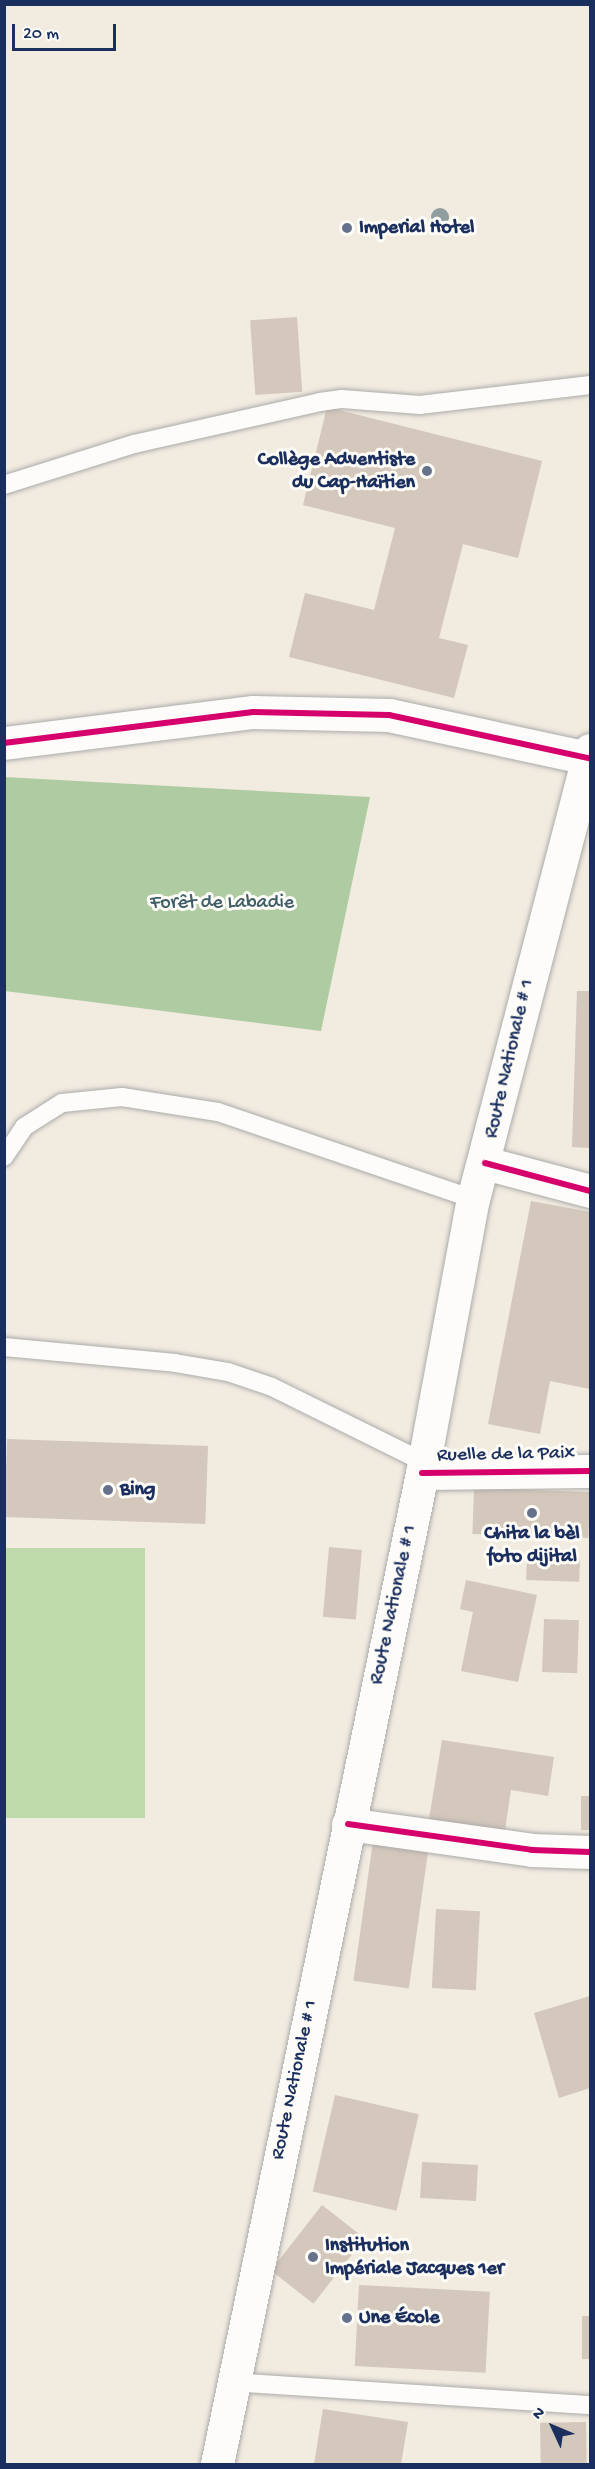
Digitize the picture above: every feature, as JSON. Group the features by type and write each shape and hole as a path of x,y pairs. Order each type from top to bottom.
{"main road":[{"path":"4,743 253,712 389,715 589,754"},
{"name":"Route Nationale # 1","path":"217,2464 231,2382 423,1468 473,1199 485,1163 583,801 589,754"},
{"path":"485,1163 591,1191"},
{"name":"Ruelle de la Paix","path":"423,1468 591,1471"},
{"path":"348,1824 532,1850 591,1852"}],"lane":[{"path":"4,485 134,444 320,402 342,399 420,405 591,385"},
{"path":"4,1157 24,1126 62,1103 122,1097 218,1112 473,1199"},
{"path":"4,1347 176,1363 228,1372 272,1387 423,1468"},
{"path":"231,2382 591,2405"}],"green space":[{"name":"Forêt de Labadie","path":"4,777 370,797 321,1031 5,991"},
{"path":"5,1548 145,1548 145,1818 5,1818"}],"building":[{"path":"297,317 302,392 255,395 250,320"},
{"path":"327,407 542,461 518,558 463,544 439,638 468,645 454,698 289,657 305,593 374,610 395,528 303,505"},
{"path":"577,991 590,991 590,1148 572,1147"},
{"path":"531,1201 590,1212 590,1389 550,1381 540,1434 488,1424"},
{"name":"Bing","path":"7,1439 208,1446 205,1524 4,1517"},
{"name":"Chita la bèl foto dijital","path":"474,1488 590,1492 588,1538 472,1534"},
{"path":"329,1547 362,1550 356,1620 323,1617"},
{"path":"527,1557 580,1559 579,1582 526,1580"},
{"path":"466,1580 537,1595 518,1682 461,1671 473,1612 460,1609"},
{"path":"544,1619 579,1620 577,1673 542,1672"},
{"path":"442,1740 554,1757 548,1796 511,1790 504,1837 428,1825"},
{"path":"581,1796 590,1796 590,1830 581,1830"},
{"path":"373,1841 428,1849 409,1988 353,1981"},
{"path":"436,1909 480,1911 476,1990 432,1988"},
{"path":"590,1996 590,2088 559,2098 534,2013"},
{"path":"335,2095 419,2114 397,2211 313,2191"},
{"path":"422,2162 478,2165 476,2201 420,2198"},
{"name":"Institution Impériale Jacques 1er","path":"322,2205 365,2238 313,2304 271,2270"},
{"path":"359,2285 490,2292 486,2373 355,2366"},
{"path":"582,2316 590,2316 590,2359 582,2359"},
{"path":"323,2409 408,2422 401,2464 314,2464"},
{"path":"586,2422 587,2464 541,2464 540,2423"}],"cycle path":[{"path":"4,743 253,712 389,715 588,758"},
{"path":"485,1163 590,1191"},
{"path":"422,1473 590,1471"},
{"path":"348,1824 532,1850 590,1852"}],"place":[{"name":"Imperial Hotel","path":"347,228"},
{"name":"Collège Adventiste du Cap-Haïtien","path":"427,471"},
{"name":"Bing","path":"108,1490"},
{"name":"Chita la bèl foto dijital","path":"532,1513"},
{"name":"Institution Impériale Jacques 1er","path":"313,2257"},
{"name":"Une École","path":"347,2318"}]}
